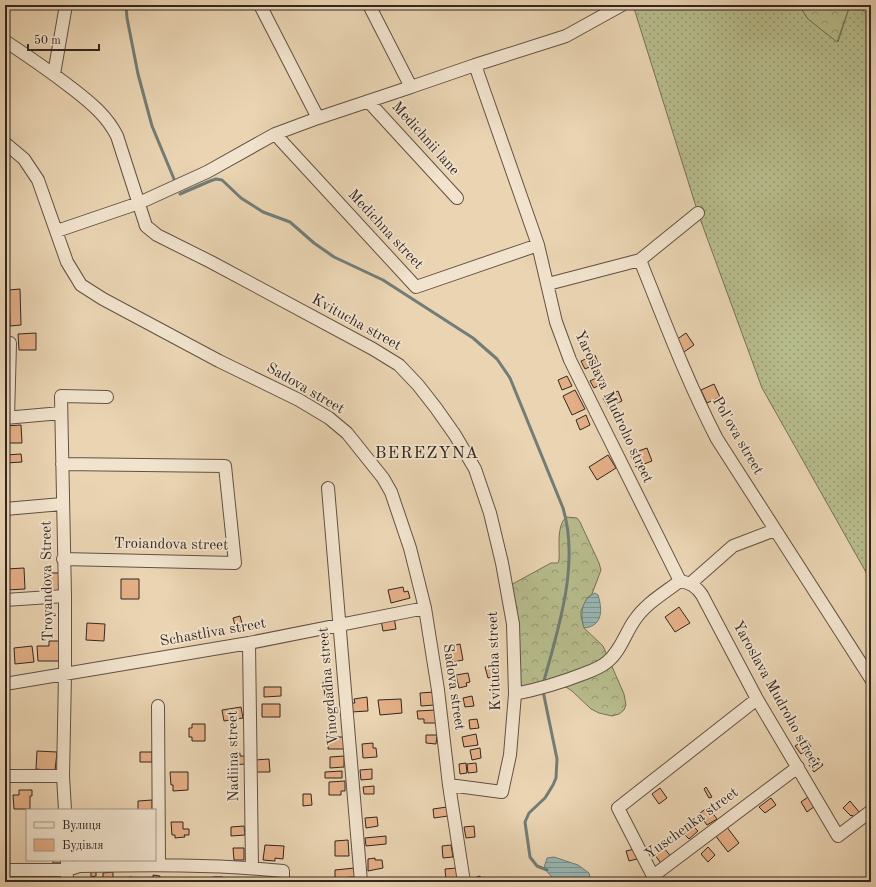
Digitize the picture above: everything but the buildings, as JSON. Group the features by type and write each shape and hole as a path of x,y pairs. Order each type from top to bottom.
{"street":[{"path":"54,74 66,5"},
{"path":"260,5 318,118"},
{"path":"370,5 411,87"},
{"path":"57,231 139,203 207,172 275,134 368,101 566,36 622,5"},
{"name":"Kvitucha street","path":"5,41 54,74 98,109 112,125 117,136 146,226 156,235 211,262 399,365 436,408 455,435 475,469 483,490 502,563 513,624 515,694 510,755 502,792 449,785"},
{"name":"Yaroslava Mudroho street","path":"475,65 538,245 556,322 570,360 685,582 698,589 702,595 757,699 838,836 871,811"},
{"name":"Medichnii lane","path":"368,101 457,198"},
{"name":"Medichna street","path":"275,134 416,287 538,245"},
{"name":"Sadova street","path":"5,143 24,160 38,180 67,262 81,285 103,299 314,409 347,433 376,468 390,492 410,548 425,608 438,690 449,785 464,882"},
{"path":"548,284 640,260 698,213"},
{"name":"Pol'ova street","path":"640,260 683,366 717,439 871,679"},
{"path":"10,343 7,418 61,413"},
{"name":"Troyandova Street","path":"65,809 63,776 65,596 63,559 61,396 107,397"},
{"name":"Troiandova street","path":"62,464 225,466 235,563 63,559"},
{"name":"Vinogdadna street","path":"328,488 361,882"},
{"path":"5,509 62,504"},
{"path":"515,694 542,689 568,680 607,662 616,653 634,621 643,610 685,582 733,546 775,530"},
{"path":"5,600 65,596"},
{"name":"Schastliva street","path":"5,684 249,643 425,608"},
{"name":"Nadiina street","path":"249,643 252,868"},
{"name":"Yuschenka street","path":"757,699 618,808 653,876 798,767"},
{"path":"158,706 159,865"},
{"path":"5,776 63,776"},
{"path":"5,870 67,871 79,866 159,865 252,868 283,871 283,882"}],"green space":[{"path":"633,5 799,5 808,19 838,42 850,5 858,5 871,19 871,574 867,574 762,388 698,213"},
{"path":"799,5 850,5 837,42 808,19"},
{"path":"566,517 577,518 580,522 601,570 592,594 587,598 581,611 581,616 584,628 603,646 624,694 626,705 624,710 619,714 612,716 599,713 591,709 566,687 542,689 515,694 507,587 551,563 558,563 559,537 561,526"}],"water":[{"path":"595,593 598,595 601,611 600,616 591,627 584,628 582,613 584,603"},
{"path":"554,857 578,865 589,873 591,882 556,882 544,868 547,858"}],"waterway":[{"path":"126,5 127,18 138,74 152,126 174,179"},
{"path":"180,194 210,181 216,179 222,180 241,198 263,212 290,222 314,243 334,257 383,280 473,338 497,359 510,378 563,508 568,529 569,552 565,597 555,642 543,684"},
{"path":"543,691 557,759 556,778 545,798 529,813 525,822 530,857 537,866 547,870"}],"district":[{"name":"BEREZYNA","path":"427,453"}]}
